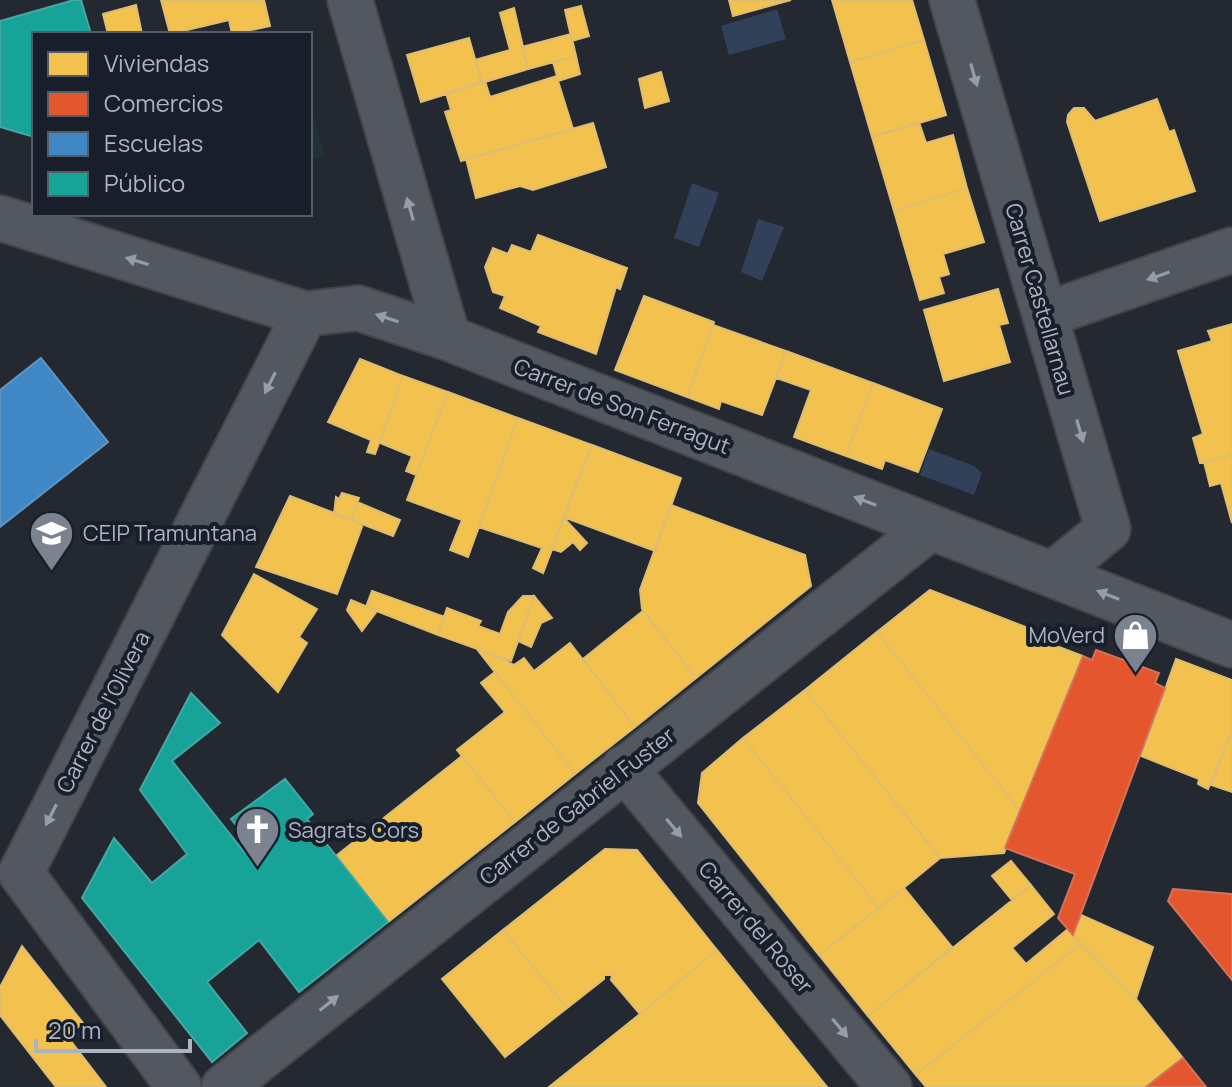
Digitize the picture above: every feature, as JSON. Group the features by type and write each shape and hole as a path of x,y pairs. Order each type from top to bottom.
{"street":[{"path":"350,0 448,338"},
{"name":"Carrer Castellarnau","path":"952,0 1108,529 1053,574"},
{"name":"Carrer de Son Ferragut","path":"0,218 305,314 358,308 448,338 1232,645"},
{"path":"1045,315 1232,250"},
{"name":"Carrer de l'Olivera","path":"179,1087 21,873 305,314"},
{"name":"Carrer de Gabriel Fuster","path":"224,1087 931,527"},
{"name":"Carrer del Roser","path":"624,768 889,1087"}],"shaded area":[{"path":"312,113 325,155 312,159"}],"water":[{"path":"777,9 786,39 729,55 721,26"},
{"path":"692,183 719,193 699,247 674,238"},
{"path":"758,219 784,227 762,281 741,272"},
{"path":"929,449 974,466 982,473 974,495 920,475"}],"building: Viviendas":[{"path":"161,0 264,0 270,26 232,32 229,20 169,32"},
{"path":"729,0 791,0 733,16"},
{"path":"832,0 912,0 924,40 850,62"},
{"path":"136,5 142,32 108,32 103,14"},
{"path":"581,6 589,36 572,41 565,10"},
{"path":"514,8 528,69 482,83 475,60 510,50 500,13"},
{"path":"571,34 576,56 528,69 522,47"},
{"path":"469,38 482,83 421,102 407,55"},
{"path":"924,40 946,115 872,137 850,62"},
{"path":"576,56 580,74 558,81 573,129 461,161 445,112 451,110 446,93 485,81 490,97 557,76 553,62"},
{"path":"661,72 669,101 645,108 639,79"},
{"path":"1157,99 1169,132 1174,130 1195,191 1100,221 1067,122 1068,115 1074,108 1084,108 1095,121"},
{"path":"919,122 926,143 953,135 967,188 894,211 872,137"},
{"path":"593,123 606,167 533,190 520,186 476,198 466,159"},
{"path":"967,188 984,242 943,254 949,274 939,277 944,293 920,300 894,211"},
{"path":"538,235 627,268 620,289 616,287 596,354 538,332 541,326 500,308 505,296 493,292 485,267 493,248 508,254 512,245 531,252"},
{"path":"998,289 1008,323 999,325 1010,362 944,381 924,310"},
{"path":"644,296 714,322 687,397 615,370"},
{"path":"1232,324 1232,455 1200,463 1193,438 1203,434 1178,351 1212,341 1208,331"},
{"path":"713,325 786,351 762,415 721,401 719,409 687,397"},
{"path":"786,351 873,383 846,456 794,437 811,390 776,378"},
{"path":"360,359 403,376 375,454 367,452 371,440 328,422"},
{"path":"403,376 448,392 416,475 406,471 412,456 380,443"},
{"path":"873,383 942,409 918,472 885,460 882,469 846,456"},
{"path":"448,392 518,418 468,557 450,550 462,520 407,500"},
{"path":"518,418 592,445 543,573 533,568 542,548 479,527"},
{"path":"592,445 681,478 655,551 563,517"},
{"path":"1232,455 1232,523 1221,483 1210,486 1204,462"},
{"path":"342,493 359,498 351,520 334,514 336,497 339,499"},
{"path":"290,496 363,524 337,594 256,567"},
{"path":"357,502 400,520 393,536 351,520"},
{"path":"671,505 805,555 811,586 696,678 642,609 640,590"},
{"path":"563,517 587,543 580,550 573,542 561,552 552,549"},
{"path":"254,574 317,609 299,637 307,643 278,692 222,635"},
{"path":"930,590 1054,638 1051,644 1083,656 1020,811 877,632"},
{"path":"372,591 445,617 438,635 366,607"},
{"path":"523,596 534,596 511,661 438,635 447,608 481,621 478,626 500,634 508,612"},
{"path":"534,596 552,618 541,623 531,647 518,641"},
{"path":"351,600 377,611 362,631 347,610"},
{"path":"643,611 696,678 635,727 583,659"},
{"path":"877,632 1020,811 1004,853 940,858 805,690"},
{"path":"570,643 635,727 575,774 476,648 514,665 524,658 534,671"},
{"path":"1176,659 1232,680 1232,730 1208,789 1198,784 1199,779 1141,756"},
{"path":"495,672 575,774 515,822 457,750 505,712 481,683"},
{"path":"805,690 940,858 879,908 743,738"},
{"path":"1232,730 1232,792 1211,785"},
{"path":"743,738 879,908 819,955 698,803 702,773"},
{"path":"462,756 515,822 388,922 336,856"},
{"path":"605,849 637,850 717,950 640,1014 611,980 612,975 604,975 604,979 567,1008 503,930"},
{"path":"1011,861 1031,885 1012,900 992,876"},
{"path":"1031,885 1054,914 1012,948 1026,964 1068,929 1080,944 916,1075 868,1016"},
{"path":"904,888 952,947 868,1016 819,955"},
{"path":"1081,915 1153,947 1136,999 1073,935"},
{"path":"503,930 567,1008 505,1057 442,979"},
{"path":"1080,944 1136,999 1183,1058 1146,1087 926,1087 916,1075"},
{"path":"22,946 83,1023 67,1036 106,1087 56,1087 0,1015 0,987"},
{"path":"717,950 827,1087 549,1087 640,1014"}],"building: Comercios":[{"path":"1096,650 1159,673 1155,683 1165,688 1073,935 1058,918 1075,874 1005,848 1083,656 1092,660"},
{"path":"1173,889 1232,894 1232,980 1168,901"},
{"path":"1183,1058 1206,1087 1146,1087"}],"building: Escuelas":[{"path":"41,358 108,442 0,527 0,390"}],"building: Público":[{"path":"81,0 90,32 32,32 32,136 0,127 0,21"},
{"name":"Sagrats Cors","path":"191,693 220,723 172,761 245,853 253,846 231,819 285,779 313,814 307,819 388,922 299,992 259,940 207,982 247,1033 212,1062 82,898 114,838 152,883 187,854 140,790"}],"place":[{"name":"CEIP Tramuntana","path":"52,572"},
{"name":"MoVerd","path":"1136,674"},
{"name":"Sagrats Cors","path":"257,869"}]}
